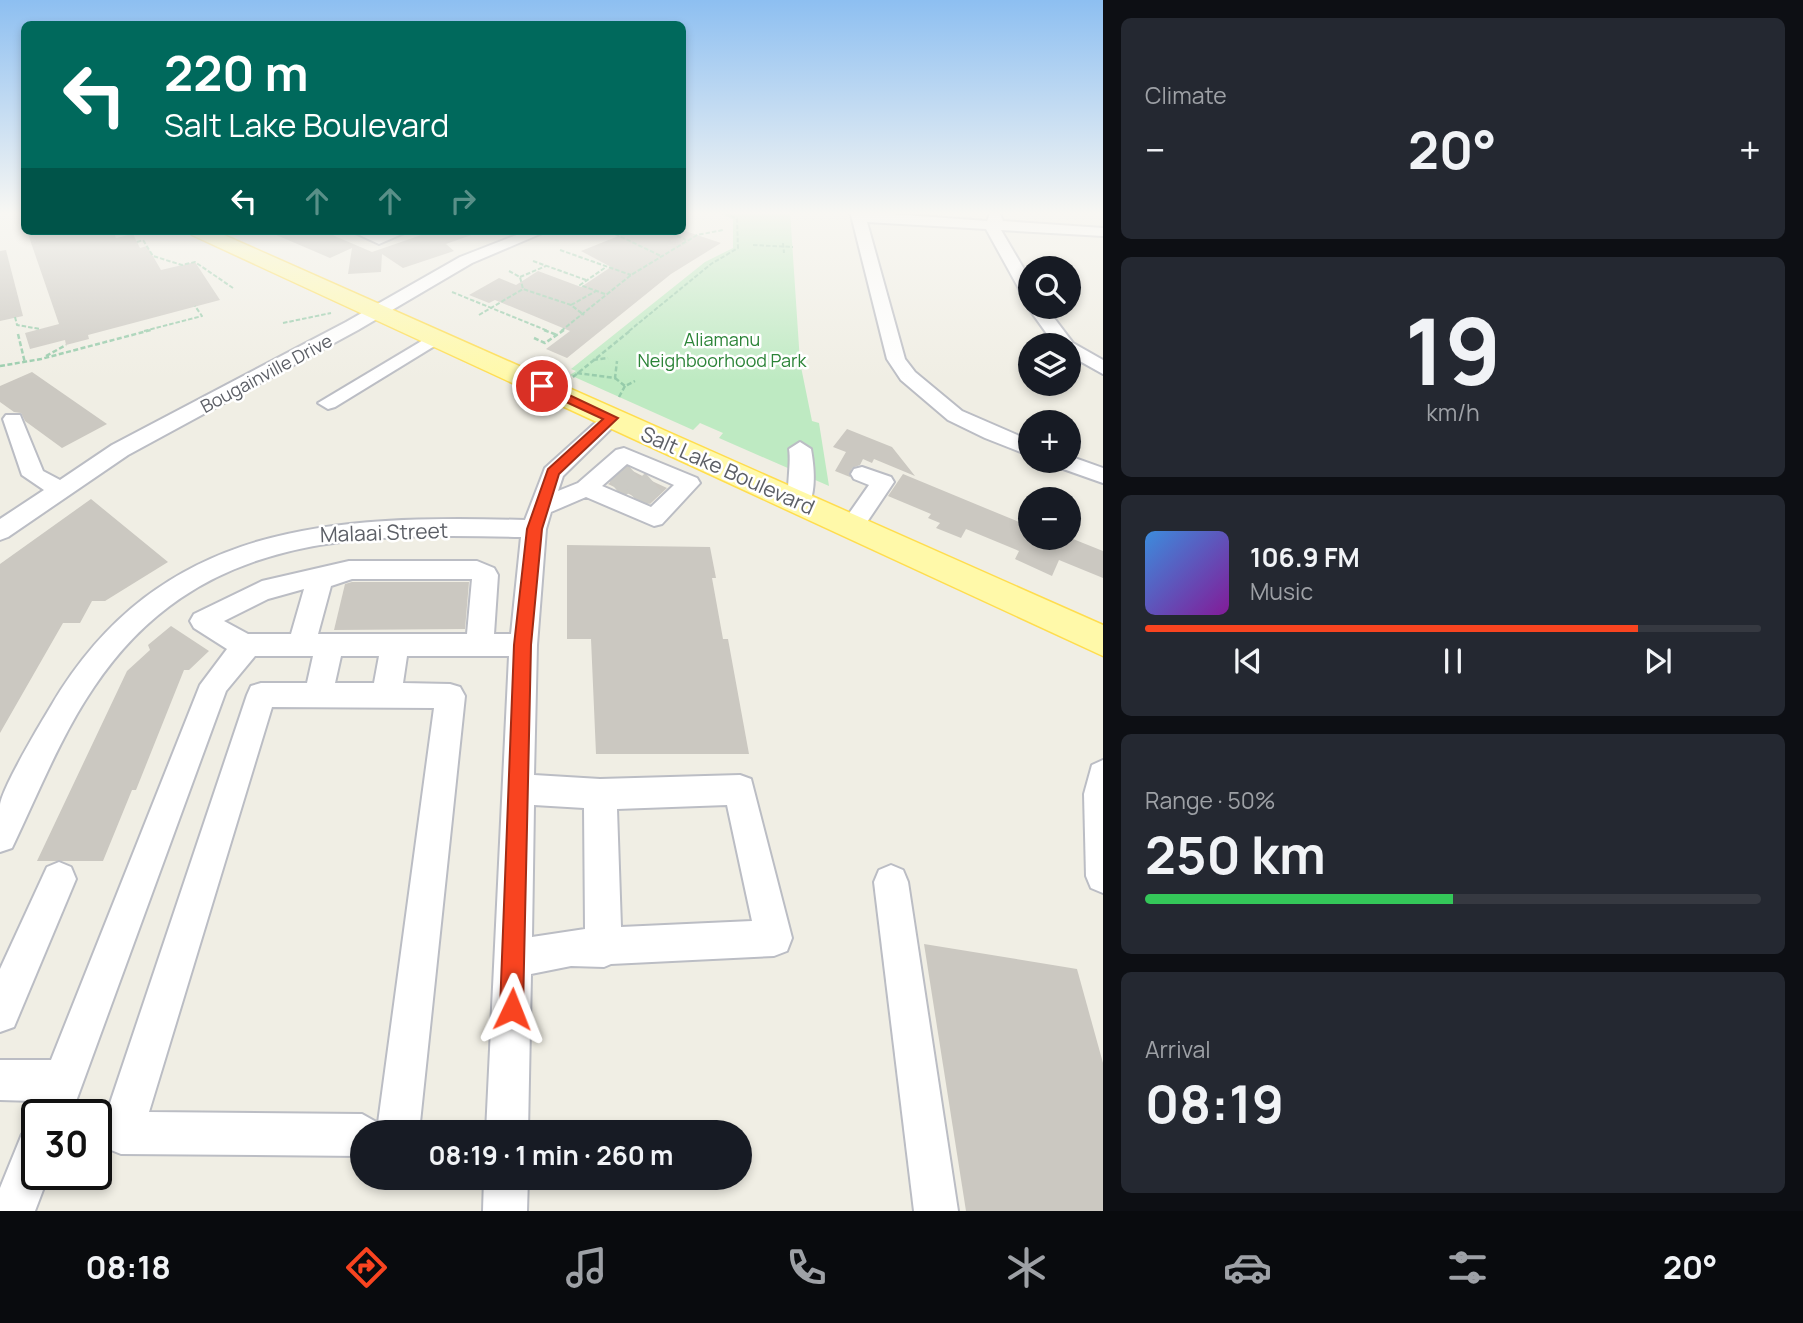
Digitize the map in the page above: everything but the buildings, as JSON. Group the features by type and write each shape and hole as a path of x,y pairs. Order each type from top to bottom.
{"main road":[{"name":"Salt Lake Boulevard","path":"281,268 435,338 615,408 655,468 799,502 1103,641"}],"street":[{"name":"Bougainville Drive","path":"0,531 120,450 453,268"},
{"path":"871,268 896,359 905,374 918,389 960,418 1018,443"},
{"path":"328,403 435,338"},
{"path":"1081,354 1103,368"},
{"path":"508,1120 523,645 538,518 553,472 615,408"},
{"path":"13,419 33,475 60,489"},
{"path":"799,502 803,466 800,449"},
{"path":"538,518 614,495 654,518 689,483 624,455 614,495"},
{"path":"1081,468 1103,477"},
{"path":"853,525 883,482 862,474"},
{"name":"Malaai Street","path":"0,836 77,687 97,659 121,632 158,600 200,573 256,547 333,531 538,518"},
{"path":"480,646 485,575 477,570 349,570 331,579 300,580 256,593 203,621 229,639 248,645 480,646 523,645"},
{"path":"318,695 315,645 320,579"},
{"path":"0,1080 57,1098 214,685 248,645"},
{"path":"386,696 395,646"},
{"path":"350,1135 121,1133 261,695 450,696 399,1120"},
{"path":"1103,775 1100,794 1103,876"},
{"path":"513,959 571,948 604,949 774,938 740,790 600,794 518,789"},
{"path":"600,794 604,949"},
{"path":"0,1013 59,880"},
{"path":"891,882 936,1211"},
{"path":"13,1211 21,1190"},
{"path":"505,1211 506,1190"}],"path":[{"path":"199,268 202,272 229,283 233,288"},
{"path":"520,277 542,268"},
{"path":"550,268 586,280"},
{"path":"605,268 579,285 605,294"},
{"path":"608,268 631,275"},
{"path":"534,338 545,342 556,335 590,311 597,300 643,268"},
{"path":"573,377 707,268"},
{"path":"509,271 520,277 523,289"},
{"path":"479,315 523,289 572,305 584,315"},
{"path":"572,305 590,298 596,291"},
{"path":"452,292 556,335"},
{"path":"590,298 597,300"},
{"path":"0,366 25,363 202,316 195,306"},
{"path":"576,309 590,311"},
{"path":"283,323 331,313"},
{"path":"15,317 17,325 40,329"},
{"path":"18,334 25,363"},
{"path":"41,359 66,345"},
{"path":"592,360 608,358"},
{"path":"615,378 617,361"},
{"path":"577,373 615,378 625,386"},
{"path":"625,386 635,381"},
{"path":"615,408 625,386"}],"green space":[{"name":"Aliamanu Neighboorhood Park","path":"698,268 794,268 800,362 812,421 819,423 829,486 719,438 723,433 700,423 693,430 570,375 576,371 571,369"}],"tunnel":[{"path":"622,482 634,472"},
{"path":"615,488 624,481"},
{"path":"635,499 654,482"}],"route":[{"path":"512,1009 523,645 534,529 553,472 612,418 542,386"}]}
